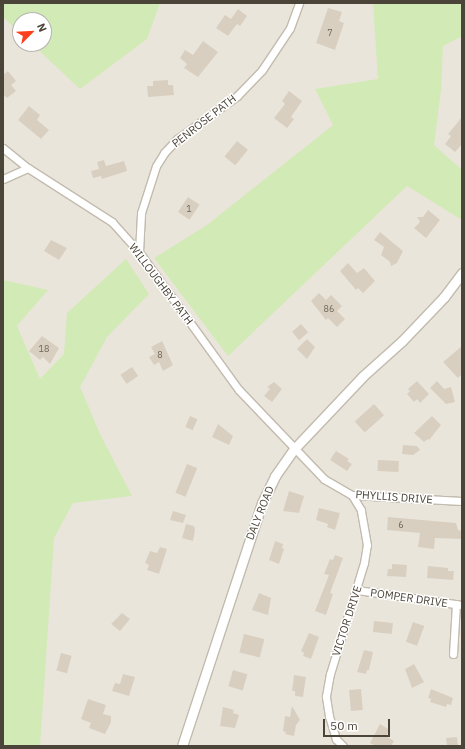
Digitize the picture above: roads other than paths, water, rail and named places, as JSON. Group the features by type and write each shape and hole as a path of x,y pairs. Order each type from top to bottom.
{"street":[{"name":"PENROSE PATH","path":"139,252 141,213 156,166 164,153 176,139 237,96 262,70 290,28 299,3"},
{"name":"WILLOUGHBY PATH","path":"3,148 28,168 112,222 139,252 239,390 294,449"},
{"path":"3,178 28,168"},
{"name":"DALY ROAD","path":"182,746 262,503 275,476 294,449 363,376 402,341 444,297 462,273"},
{"name":"PHYLLIS DRIVE","path":"294,449 324,479 352,495 462,501"},
{"name":"VICTOR DRIVE","path":"343,746 336,739 328,716 326,696 330,674 357,590 367,545 362,510 352,495"},
{"name":"POMPER DRIVE","path":"357,590 459,605"},
{"path":"453,654 459,605"}]}
